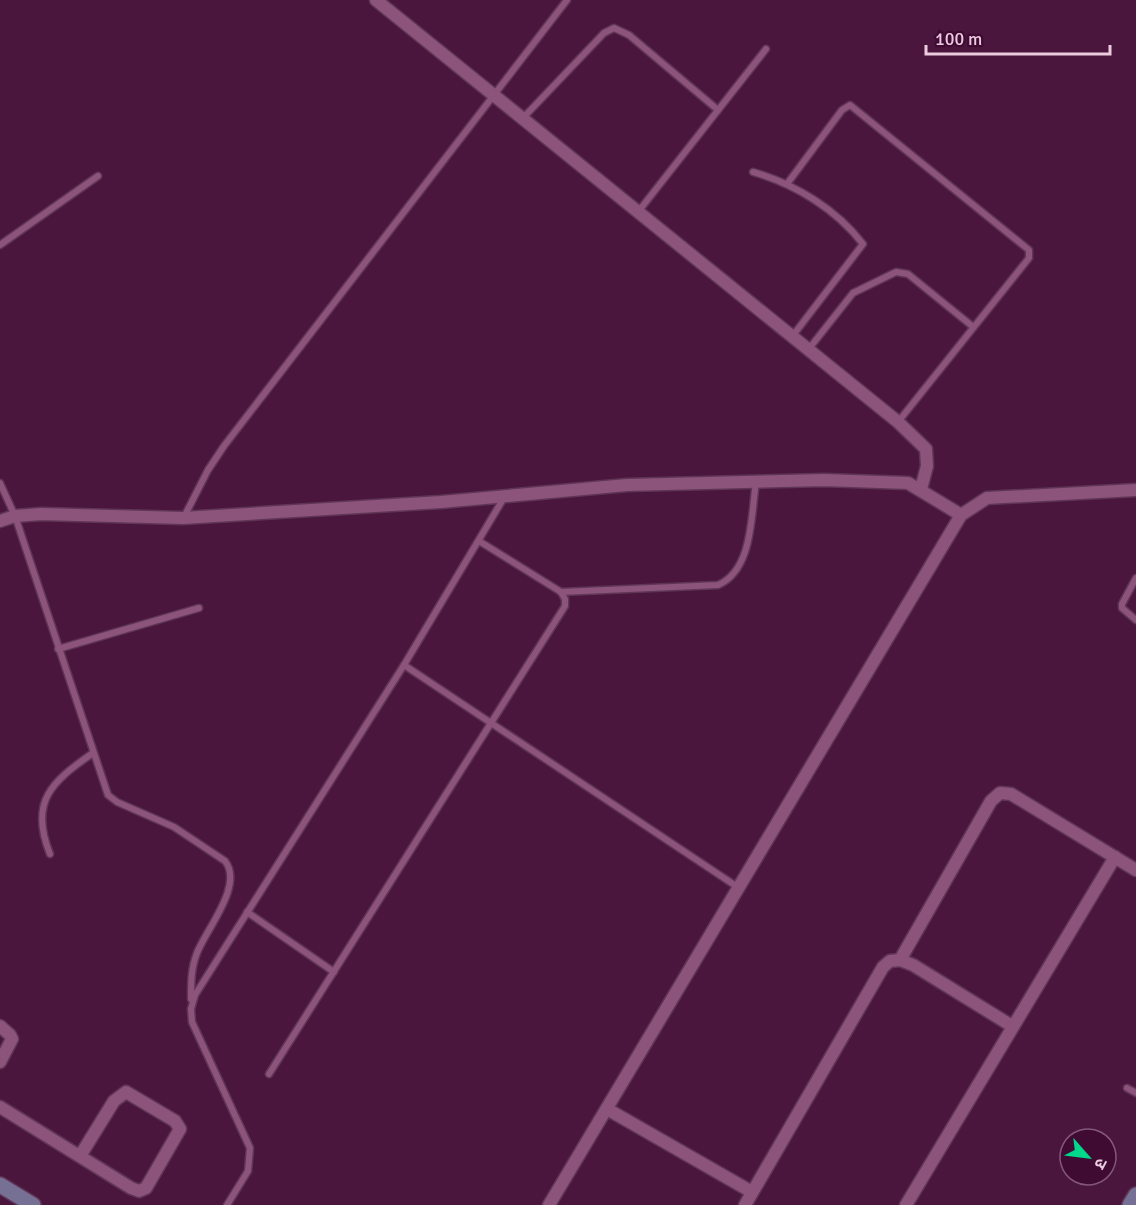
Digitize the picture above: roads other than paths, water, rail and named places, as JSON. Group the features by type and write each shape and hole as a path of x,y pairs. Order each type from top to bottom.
{"street":[{"path":"376,0 791,338 898,422 926,449 927,466 921,489"},
{"path":"0,521 15,516 41,514 183,518 506,496 627,485 756,481 897,481 921,489 961,515"},
{"path":"549,1205 961,515 987,498 1136,490"},
{"path":"900,960 991,801 1000,793 1011,794 1136,870"},
{"path":"906,1205 1115,857"},
{"path":"745,1205 883,967 890,961 900,960 913,965 1012,1026"},
{"path":"0,1026 12,1040 0,1062"},
{"path":"0,1107 139,1191 146,1188 180,1130 175,1121 126,1092 114,1101 80,1155"},
{"path":"607,1109 752,1192"},
{"path":"0,1185 33,1205"},
{"path":"1130,1205 1136,1195"}],"lane":[{"path":"183,518 208,470 224,446 567,0"},
{"path":"523,118 604,33 614,28 629,35 718,111"},
{"path":"638,212 766,49"},
{"path":"787,184 845,107 854,106 1029,250 1029,258 972,326 898,422"},
{"path":"753,172 787,184 821,205 862,244 791,338"},
{"path":"0,246 98,176"},
{"path":"807,350 853,293 896,272 908,274 972,326"},
{"path":"561,592 718,585 725,582 740,566 744,554 756,481"},
{"path":"0,483 15,516 105,789 113,799 174,827 225,861 230,868 231,887 194,961 191,1009 192,1022 199,1040 230,1101 250,1148 251,1159 248,1171 227,1205"},
{"path":"191,1009 198,990 404,665 506,496"},
{"path":"269,1074 565,606 565,598 561,592 479,541"},
{"path":"1136,578 1122,604 1122,608 1136,620"},
{"path":"58,649 200,608"},
{"path":"404,665 739,888"},
{"path":"50,854 41,822 48,791 65,772 93,753"},
{"path":"247,912 334,972"},
{"path":"1127,1088 1136,1093"}]}
